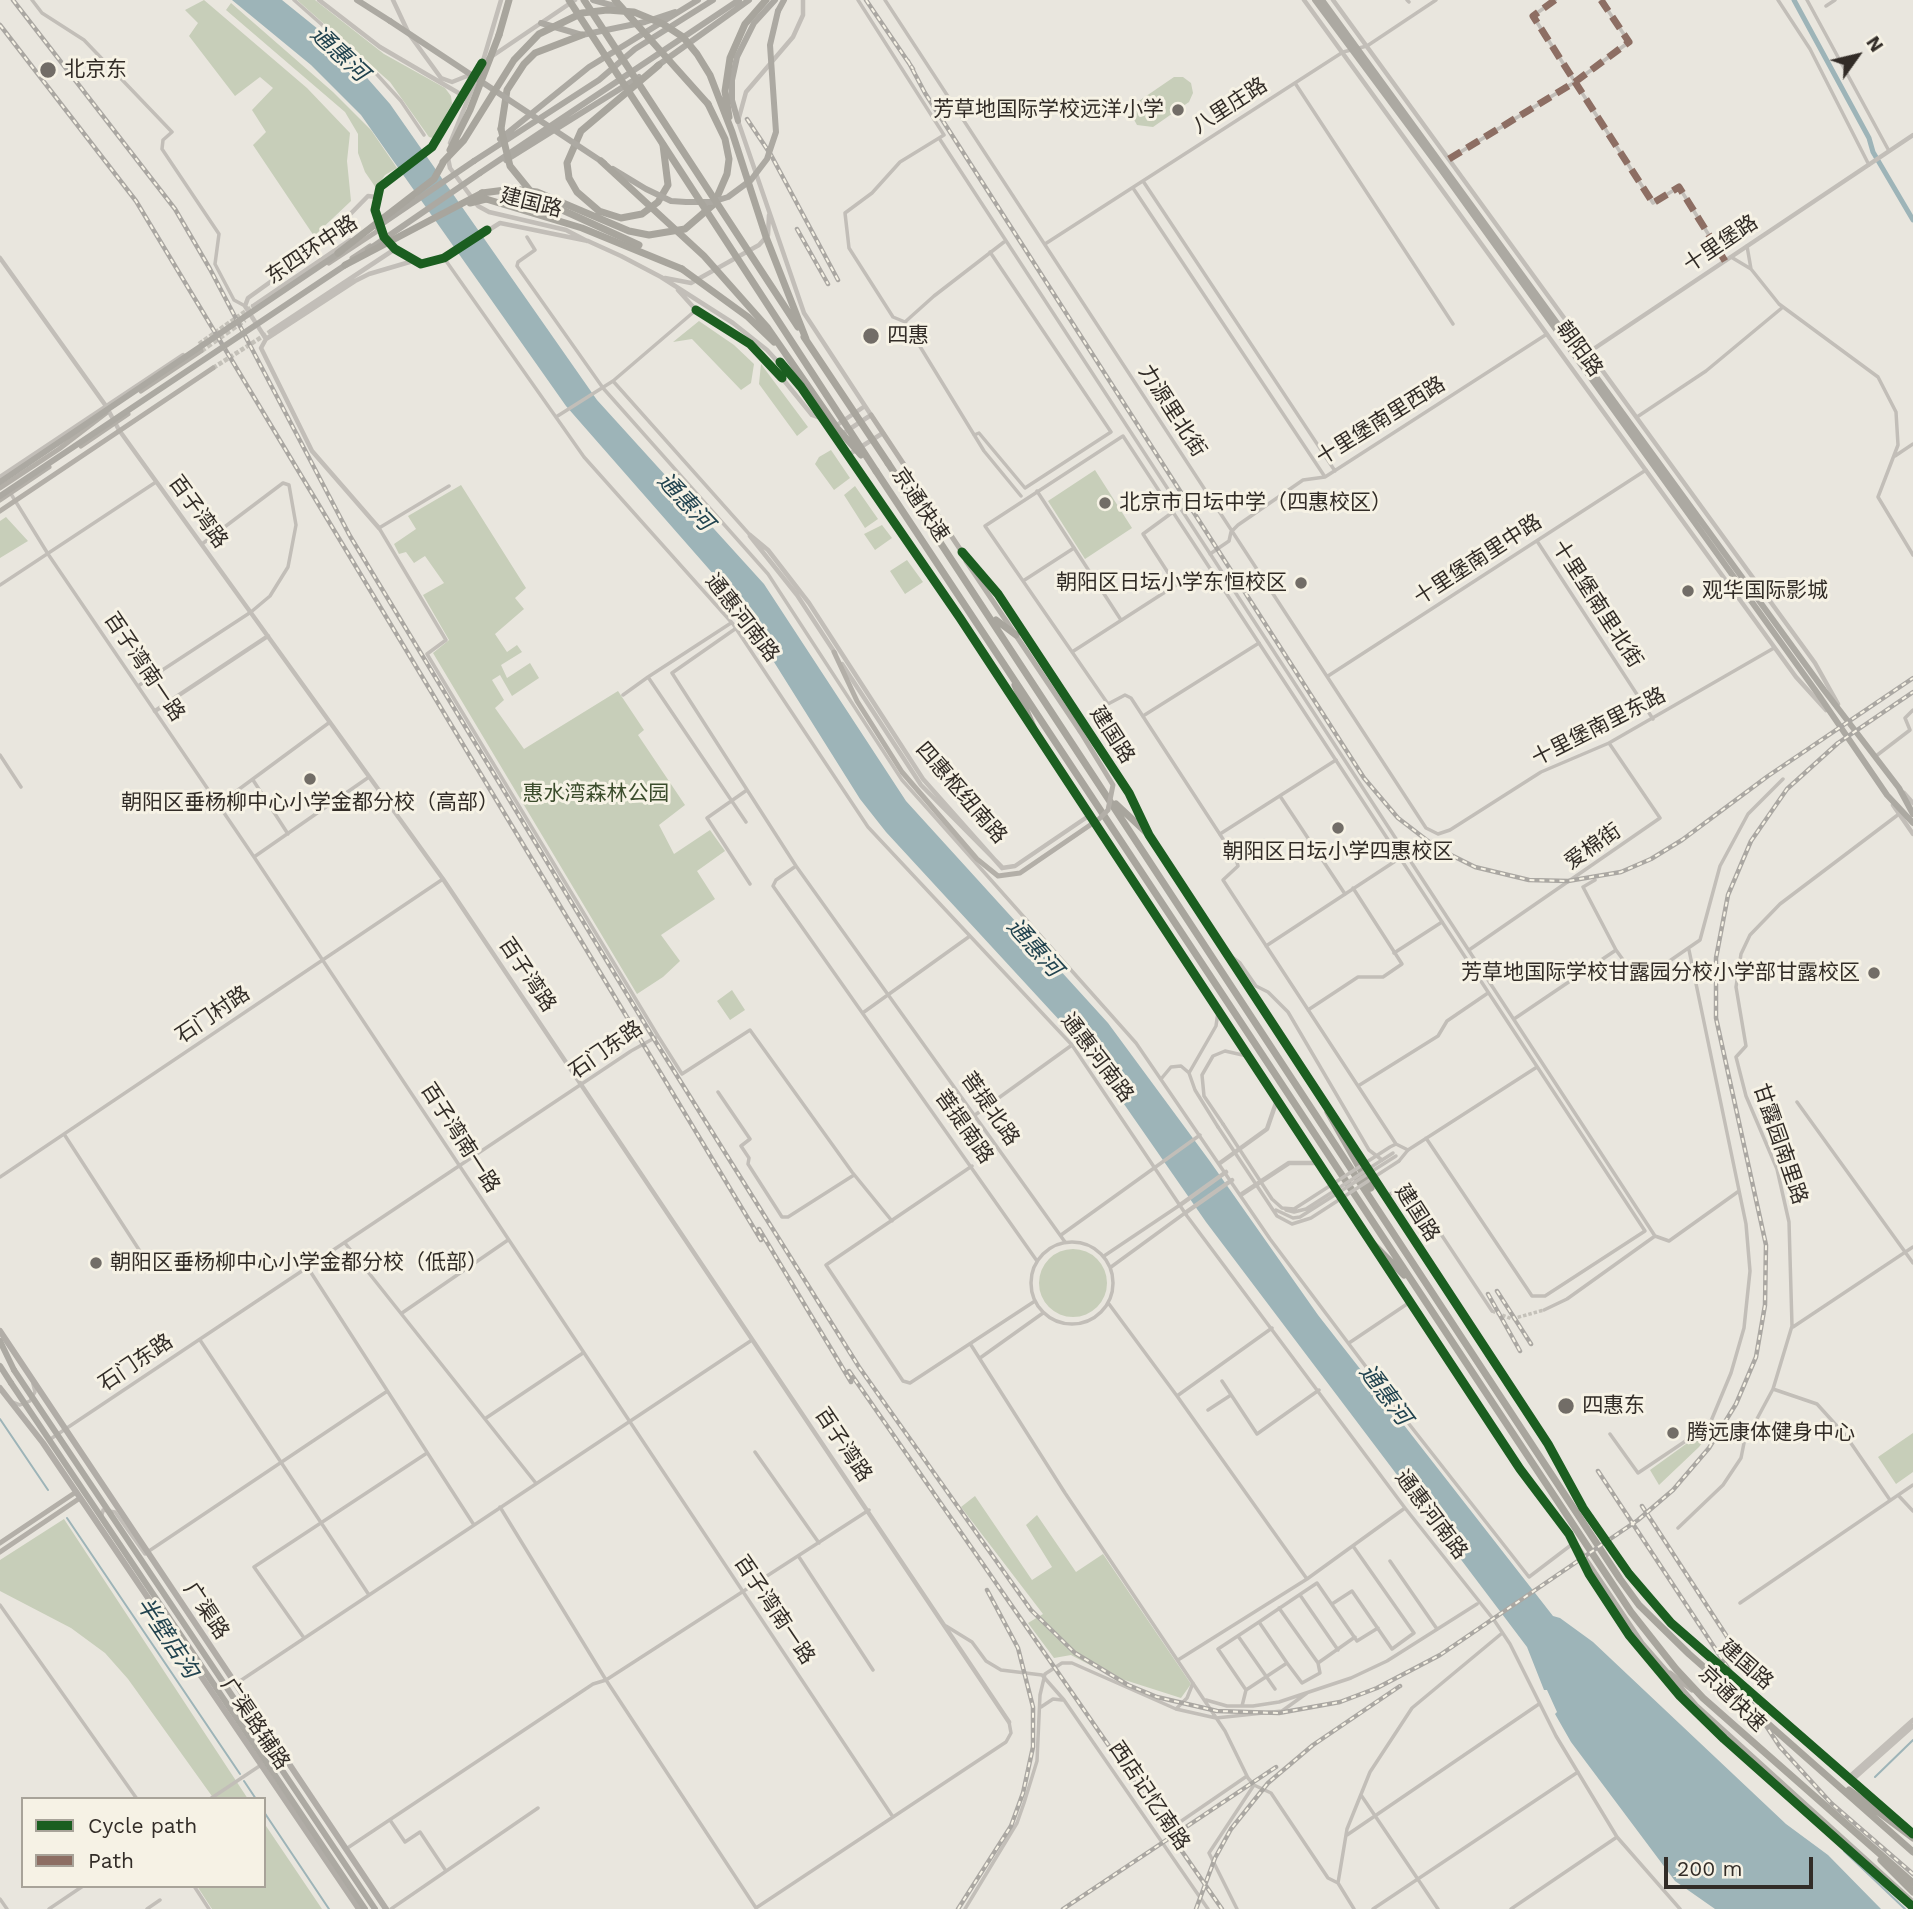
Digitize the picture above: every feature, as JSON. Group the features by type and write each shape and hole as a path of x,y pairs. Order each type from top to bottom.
{"highway":[{"path":"357,0 646,190 671,201 686,202 712,202 728,197 751,180 767,159 776,132 770,45 773,27 784,0"},
{"path":"338,253 433,179 465,122 499,35 509,0"},
{"name":"京通快速","path":"569,0 876,471 1631,1612 1703,1698 1913,1883"},
{"name":"京通快速","path":"584,0 1639,1605 1689,1654 1913,1852"},
{"path":"593,0 663,24 682,37 697,54 710,75 732,132 766,237 806,339"},
{"path":"345,265 458,205 513,189 537,192 595,213 629,231 666,234 685,229 708,210 722,189 729,159 725,139 708,104 615,0"},
{"path":"489,151 508,130 589,67 698,0"},
{"name":"东四环中路","path":"1,481 489,151 599,80 635,49 713,0"},
{"name":"东四环中路","path":"0,498 739,0"},
{"path":"488,168 519,154 659,65 749,0"},
{"path":"732,132 725,91 726,70 745,24 766,0"},
{"path":"738,121 732,100 732,80 737,57 754,23 775,0"},
{"name":"朝阳路","path":"1315,0 1354,49 1756,602 1841,709 1899,788 1913,814"},
{"name":"朝阳路","path":"1322,0 1354,49"},
{"path":"687,8 645,22 582,35 536,54 524,64 507,90 500,129 510,166 536,198 639,245 682,268 747,317 792,360"},
{"path":"443,162 464,141 514,60 539,34 582,13 607,10 634,12"},
{"path":"541,23 582,35"},
{"path":"595,213 569,178 567,163 570,152 587,124 659,65"},
{"path":"608,219 632,217 652,208 665,194 668,174 662,141"},
{"path":"601,162 704,256 767,327 837,428 876,471"},
{"path":"484,196 582,228 682,268"},
{"name":"朝阳路","path":"1756,602 1887,796 1913,823"},
{"path":"990,615 1016,635"},
{"path":"1007,666 1037,736"},
{"path":"1106,795 1149,835"},
{"path":"1328,1112 1396,1235"},
{"path":"1372,1243 1415,1286"},
{"path":"0,1341 14,1370"},
{"name":"广渠路","path":"0,1352 375,1909"},
{"name":"广渠路","path":"0,1368 365,1909"},
{"path":"1825,1774 1913,1836"},
{"path":"1857,1834 1913,1892"}],"main road":[{"name":"东四环中路","path":"255,309 379,230"},
{"name":"东四环中路","path":"261,318 384,237"},
{"path":"1,481 59,449 108,409 199,348"},
{"name":"东四环中路","path":"0,498 115,423 206,358"},
{"path":"0,510 213,368"},
{"name":"建国路","path":"871,415 962,552 1018,622 1129,793 1149,835 1223,951 1548,1444 1583,1508 1649,1599 1671,1623 1913,1836"},
{"path":"836,438 1090,815 1520,1469 1575,1542 1623,1617 1659,1664 1722,1730 1913,1902"},
{"path":"834,652 857,701 902,772 977,859 998,876 1020,873 1099,820 1108,810 1113,785 962,552"},
{"name":"广渠路","path":"0,1331 235,1685 389,1909"},
{"name":"广渠路辅路","path":"0,1388 60,1467 359,1909"},
{"path":"0,1543 76,1492"},
{"path":"0,1552 80,1498"},
{"path":"1659,1664 1703,1698"}],"street":[{"path":"32,0 42,13 84,40 172,132 163,141 162,149 219,234 215,264 234,300 245,306 266,339"},
{"path":"294,0 373,70 401,101 424,135"},
{"path":"320,0 380,47 462,95 482,63"},
{"path":"393,0 409,34 442,78 452,82 463,80 482,63 575,0"},
{"name":"建国路","path":"501,0 482,63 449,146 450,168 478,206 489,212 566,230 588,241"},
{"path":"376,221 379,230 395,249 421,264 447,257 500,223 595,244 661,276 733,323 767,350 780,362 836,438 871,415 804,313 738,121 746,92 793,37 803,15 803,0"},
{"path":"858,0 944,135 900,162 872,192 845,213 849,248 893,317 905,322 974,435 1021,496"},
{"name":"力源里北街","path":"885,0 1426,828 1438,834"},
{"name":"朝阳路","path":"1304,0 1774,647 1830,715"},
{"name":"朝阳路","path":"1333,0 1815,663 1841,709"},
{"name":"八里庄路","path":"1045,244 1343,52 1367,46 1436,0"},
{"path":"1555,0 1533,16 1653,203 1679,187 1725,261"},
{"path":"1449,159 1575,82 1629,42 1601,0"},
{"path":"1778,0 1810,49 1870,164"},
{"path":"1807,0 1889,151 1913,135"},
{"path":"1826,6 1835,0"},
{"path":"1295,83 1453,324"},
{"name":"东四环中路","path":"255,309 376,221 376,197 385,181 432,147 462,95"},
{"path":"939,138 1004,242 1655,1236 1669,1241 1739,1191"},
{"name":"十里堡路","path":"1589,352 1889,151"},
{"path":"1143,180 1335,471"},
{"path":"1133,188 1325,477"},
{"path":"245,306 248,298 316,249 368,196 376,197"},
{"path":"661,276 691,283 759,245 768,235 767,203"},
{"path":"527,237 534,250 518,262 517,266 603,388 768,574 902,780 1115,1016 1242,1194 1270,1238 1529,1577 1575,1542"},
{"path":"905,322 1004,242"},
{"path":"1747,246 1751,269"},
{"name":"东四环中路","path":"271,331 395,249"},
{"path":"974,435 979,433 1025,488 1111,432 990,253"},
{"name":"通惠河南路","path":"447,257 584,457 731,623 868,827 1072,1045 1185,1213 1510,1644 1539,1704 1617,1837 1680,1909"},
{"path":"1731,257 1751,269 1783,307 1878,377 1896,412 1898,445 1878,497 1913,555"},
{"name":"百子湾路","path":"0,258 108,409 119,430 156,482 443,879 1009,1722"},
{"path":"414,261 369,274 266,339 261,348 312,450 379,528 449,486"},
{"path":"675,287 696,310 750,344 769,362 812,415 823,419"},
{"path":"1636,417 1706,371 1783,307"},
{"path":"556,417 613,381 696,310"},
{"name":"十里堡南里西路","path":"1210,554 1229,541 1231,532 1303,480 1325,477 1547,334"},
{"name":"四惠枢纽南路","path":"613,381 750,535 797,595 921,785 1002,868"},
{"path":"830,429 865,406"},
{"path":"1,481 108,409"},
{"path":"848,455 883,433"},
{"path":"1408,1150 1396,1144 1223,880 1238,866 1131,698 1125,695 1108,704 985,526 1123,436 1645,1231 1545,1296 1532,1296 1426,1138"},
{"path":"1893,457 1913,444"},
{"name":"十里堡南里中路","path":"1328,676 1646,470"},
{"name":"百子湾南一路","path":"1,481 893,1817"},
{"path":"0,585 156,482"},
{"path":"138,686 251,612 270,596 288,567 296,525 289,485 283,483 202,544"},
{"path":"1037,491 1121,620"},
{"path":"1072,652 1176,585 1143,534 1173,512"},
{"name":"石门东路","path":"43,1443 658,1036 428,654 446,640 379,528"},
{"name":"四惠枢纽南路","path":"750,535 768,550 810,603 923,779 1002,868"},
{"name":"十里堡南里北街","path":"1537,541 1653,719"},
{"path":"1023,581 1074,548"},
{"path":"1746,608 1765,595"},
{"path":"623,695 731,623"},
{"name":"菩提北路","path":"735,629 672,673 796,866 1065,1242"},
{"path":"155,711 268,636"},
{"path":"1143,716 1259,643"},
{"name":"十里堡南里东路","path":"1438,834 1450,830 1541,772 1609,743 1774,647"},
{"path":"648,677 746,822"},
{"path":"1876,757 1912,729 1905,718 1913,710"},
{"path":"219,804 330,722"},
{"name":"爱棉街","path":"1469,950 1660,818 1609,743"},
{"path":"0,755 21,787"},
{"path":"1220,834 1336,761"},
{"path":"254,857 369,777"},
{"path":"1595,880 1583,887 1616,950 1639,982 1700,940 1720,866 1748,814 1783,779"},
{"path":"253,780 288,834"},
{"name":"朝阳路","path":"1899,788 1913,803"},
{"path":"747,790 707,818 750,884"},
{"path":"1280,796 1345,894"},
{"name":"朝阳路","path":"1887,796 1913,834"},
{"name":"甘露园南里路","path":"1678,1528 1723,1485 1741,1458 1744,1443 1773,1389 1791,1328 1790,1222 1777,1169 1746,1096 1736,1057 1746,1046 1736,987 1741,954 1750,934 1780,904 1899,814"},
{"path":"1002,868 1015,866 1090,815"},
{"path":"1266,946 1400,858"},
{"name":"菩提南路","path":"796,866 776,880 773,886 1037,1261"},
{"name":"石门村路","path":"0,1177 443,879"},
{"path":"1308,1010 1358,977 1383,977 1402,964 1353,888"},
{"path":"1394,953 1442,922"},
{"path":"864,1012 970,936"},
{"path":"1514,1019 1616,950"},
{"path":"1610,1434 1638,1474 1713,1423 1740,1349 1744,1328 1749,1271 1746,1224 1689,950"},
{"path":"1223,951 1240,963 1256,986 1268,992 1288,1012 1369,1150 1382,1160"},
{"path":"1358,1086 1438,1036 1447,1020 1488,993"},
{"path":"1189,1073 1216,1026 1218,1010"},
{"path":"658,1036 682,1074 750,1030 854,1175 892,1221"},
{"path":"975,1115 1072,1045"},
{"path":"1249,1056 1225,1051 1213,1056 1202,1075 1205,1096 1271,1207 1285,1221 1302,1222 1396,1157 1537,1067"},
{"path":"1161,1079 1171,1067 1181,1066 1189,1073 1195,1090 1272,1199 1282,1208 1294,1212 1306,1209 1382,1160 1396,1157"},
{"path":"718,1092 750,1139 741,1146 749,1158 748,1164 782,1217 788,1217 854,1175"},
{"path":"1220,1163 1267,1129 1278,1100"},
{"path":"1797,1102 1913,1263"},
{"path":"64,1134 145,1259"},
{"path":"1060,1235 1200,1135"},
{"path":"1282,1208 1300,1207 1396,1144"},
{"path":"1242,1194 1289,1163 1318,1163"},
{"path":"972,1166 826,1265 903,1381 915,1383 1035,1301"},
{"path":"1104,1256 1226,1172"},
{"path":"1111,1267 1232,1180"},
{"path":"1385,1197 1399,1189 1413,1192 1492,1311"},
{"path":"1544,1310 1567,1299 1655,1236"},
{"path":"401,1313 508,1240"},
{"path":"1065,1242 1088,1245 1104,1256 1111,1267 1113,1292 1109,1304 1092,1320 1081,1324 1060,1323 1043,1313 1035,1301 1032,1273 1037,1261 1045,1252 1065,1242"},
{"path":"345,1243 536,1483"},
{"path":"1791,1328 1913,1247"},
{"path":"308,1268 474,1525"},
{"path":"1349,1343 1410,1303"},
{"path":"1109,1304 1307,1579"},
{"path":"980,1358 1043,1313"},
{"path":"1177,1396 1272,1328"},
{"path":"200,1340 369,1595"},
{"path":"235,1685 752,1340"},
{"path":"971,1345 1065,1493 1216,1717 1247,1776 1254,1785 1271,1793 1328,1878 1338,1883 1354,1909"},
{"path":"486,1418 584,1353"},
{"path":"10,1402 20,1405 30,1401 35,1392 32,1378"},
{"path":"1222,1381 1257,1434 1319,1390"},
{"path":"1773,1389 1817,1404 1846,1436 1890,1500"},
{"path":"99,1525 103,1510 115,1512 140,1549 148,1555 280,1462 386,1392"},
{"path":"1208,1410 1231,1395"},
{"path":"1734,1436 1744,1443"},
{"path":"304,1638 254,1567 427,1452"},
{"path":"755,1452 819,1544"},
{"path":"60,1467 66,1458 79,1453"},
{"path":"1740,1603 1913,1485"},
{"path":"1898,1495 1913,1511"},
{"path":"500,1507 606,1680 756,1908 1006,1742 1011,1733 1009,1722"},
{"path":"1178,1660 1307,1579 1405,1508"},
{"path":"346,1849 593,1684 606,1680 744,1593 869,1510"},
{"path":"1332,1604 1352,1591 1392,1648 1414,1633 1353,1546"},
{"path":"799,1557 873,1670"},
{"path":"1390,1561 1437,1629"},
{"path":"1246,1690 1219,1649 1317,1583 1357,1641 1378,1628"},
{"path":"1300,1595 1338,1650"},
{"path":"1204,1700 1242,1706 1279,1702 1351,1678 1387,1661 1478,1603"},
{"path":"0,1605 136,1797"},
{"path":"1259,1622 1302,1683 1320,1673 1318,1663 1279,1608"},
{"path":"945,1626 972,1642 986,1661 1001,1670 1042,1675 1062,1663 1072,1663 1176,1709 1216,1717 1282,1711 1307,1693"},
{"path":"1338,1883 1346,1836 1370,1772 1412,1708 1502,1634"},
{"path":"1238,1636 1275,1689"},
{"path":"1318,1663 1355,1637"},
{"path":"1242,1706 1246,1690 1287,1663"},
{"path":"965,1909 1017,1823 1037,1761 1042,1675"},
{"name":"西店记忆南路","path":"1042,1675 1064,1700 1208,1909"},
{"path":"1176,1709 1187,1698 1193,1683"},
{"path":"1040,1708 1053,1699 1064,1700"},
{"path":"1346,1836 1539,1704"},
{"path":"1849,1780 1913,1720"},
{"path":"1849,1780 1913,1726"},
{"path":"213,1797 261,1765"},
{"path":"1373,1909 1578,1772"},
{"path":"1177,1824 1247,1776"},
{"path":"1237,1909 1209,1853 1254,1785"},
{"path":"1361,1795 1438,1909"},
{"path":"389,1909 538,1808"},
{"path":"390,1820 405,1842 420,1832 446,1871"},
{"path":"1511,1909 1617,1837"},
{"path":"49,1909 80,1888"},
{"path":"195,1888 209,1909"},
{"path":"0,1899 7,1909"},
{"path":"146,1909 160,1900"}],"green space":[{"path":"204,0 307,88 350,133 347,161 351,201 314,236 253,145 266,132 252,110 273,88 260,77 235,96 189,36 198,23 185,10"},
{"path":"297,0 315,0 384,54 445,88 451,96 452,104 433,138 429,137 390,82"},
{"path":"231,3 333,92 371,130 397,168 385,175 376,188 365,172 358,153 358,134 345,112 226,10"},
{"path":"1174,77 1183,77 1191,83 1193,93 1189,102 1153,127 1137,125 1132,116 1136,103"},
{"path":"699,321 734,345 754,364 751,383 741,390 692,339 673,342"},
{"path":"761,364 808,427 797,436 759,384"},
{"path":"831,450 850,478 834,490 815,464 819,457"},
{"path":"1095,470 1132,528 1085,559 1048,501"},
{"name":"惠水湾森林公园","path":"461,485 526,588 515,598 524,609 495,634 507,652 517,645 522,652 501,665 507,678 530,663 539,678 512,696 500,675 492,680 504,700 495,708 524,749 618,691 644,730 638,735 685,805 659,825 674,854 710,830 725,851 697,871 715,899 661,935 680,961 663,977 637,994 433,653 449,640 423,595 444,583 425,556 414,563 406,552 399,554 394,544 416,529 408,516"},
{"path":"855,486 878,519 865,528 844,495"},
{"path":"6,517 28,541 0,558 0,521"},
{"path":"882,525 892,538 875,550 864,534"},
{"path":"907,560 923,582 905,594 890,571"},
{"path":"732,990 745,1010 730,1020 717,1001"},
{"path":"1066,1249 1080,1249 1092,1254 1102,1264 1107,1283 1102,1302 1092,1312 1080,1317 1066,1317 1054,1312 1044,1302 1039,1290 1039,1276 1044,1264 1054,1254"},
{"path":"1704,1431 1708,1435 1699,1447 1659,1485 1650,1470"},
{"path":"1913,1433 1913,1472 1896,1484 1878,1457"},
{"path":"975,1496 1032,1580 1052,1567 1026,1525 1037,1515 1076,1572 1103,1554 1191,1684 1181,1698 1109,1675 1071,1655 1054,1658 1028,1623 1043,1614 961,1507"},
{"path":"64,1519 247,1797 213,1797 128,1679 105,1653 71,1628 0,1591 0,1560"},
{"path":"266,1826 322,1909 212,1909 198,1888 266,1888"}],"water":[{"name":"通惠河","path":"232,0 282,0 339,46 390,104 597,400 764,584 906,801 1108,1023 1318,1315 1553,1616 1560,1618 1593,1642 1786,1824 1828,1855 1881,1909 1715,1909 1675,1881 1571,1742 1555,1714 1557,1712 1547,1690 1544,1690 1527,1647 1206,1222 1085,1048 886,832 860,799 747,619 715,576 566,406 361,115 311,65"}],"waterway":[{"path":"1794,0 1869,138 1873,152 1913,220"},
{"name":"半壁店沟","path":"0,1419 48,1490"},
{"name":"半壁店沟","path":"67,1518 240,1774"},
{"path":"1875,1777 1913,1740"},
{"name":"半壁店沟","path":"244,1781 255,1797"},
{"name":"半壁店沟","path":"266,1815 329,1909"},
{"path":"1844,1851 1905,1909"}],"tunnel":[{"path":"199,344 253,306"},
{"path":"201,351 245,320"},
{"path":"213,368 271,331"},
{"path":"1492,1311 1512,1319 1544,1310"},
{"path":"1715,1424 1734,1436"}],"railway":[{"path":"13,0 175,209 210,269 350,536 654,1039 859,1367 1031,1610 1075,1653 1128,1685 1157,1697 1217,1711 1279,1713 1340,1702 1377,1688 1440,1655 1638,1520 1673,1490 1709,1448 1736,1404 1756,1357 1765,1305 1766,1245 1716,1018 1716,958 1728,895 1751,841 1787,789 1838,743 1913,692"},
{"path":"866,0 913,69"},
{"path":"0,25 136,201 761,1240"},
{"path":"908,61 925,93 1364,778 1398,818 1437,848 1475,867 1529,880 1568,881 1621,872 1651,859 1682,840 1768,776 1913,678"},
{"path":"747,119 771,155 838,280"},
{"path":"797,229 828,284"},
{"path":"759,1229 851,1382"},
{"path":"1497,1291 1531,1344"},
{"path":"1488,1294 1520,1351"},
{"path":"849,1371 1222,1909"},
{"path":"1598,1471 1780,1747 1831,1803 1913,1874"},
{"path":"1642,1506 1750,1672"},
{"path":"958,1909 1011,1826 1023,1793 1033,1747 1033,1707 1018,1648 987,1590"},
{"path":"1196,1909 1215,1858 1231,1829 1268,1783 1313,1745 1400,1686"},
{"path":"1063,1909 1276,1767"}],"marked path":[{"path":"1555,0 1533,16 1575,82 1629,42 1601,0"},
{"path":"1449,159 1575,82 1653,203 1679,187 1725,261"}],"cycle path":[{"path":"482,63 432,147 380,187 375,210 384,237 395,249 421,264 444,258 487,230"},
{"path":"696,310 750,344 782,378"},
{"path":"780,362 801,387 960,618 1520,1469 1569,1534 1589,1574 1629,1635 1680,1696 1724,1739 1913,1907"},
{"path":"962,552 998,594 1129,793 1149,835 1548,1444 1583,1508 1629,1574 1671,1623 1913,1834"}],"place":[{"name":"北京东","path":"48,70"},
{"name":"芳草地国际学校远洋小学","path":"1178,110"},
{"name":"四惠","path":"871,336"},
{"name":"北京市日坛中学（四惠校区）","path":"1105,503"},
{"name":"朝阳区日坛小学东恒校区","path":"1301,583"},
{"name":"观华国际影城","path":"1688,591"},
{"name":"朝阳区垂杨柳中心小学金都分校（高部）","path":"310,779"},
{"name":"朝阳区日坛小学四惠校区","path":"1338,828"},
{"name":"芳草地国际学校甘露园分校小学部甘露校区","path":"1874,973"},
{"name":"朝阳区垂杨柳中心小学金都分校（低部）","path":"96,1263"},
{"name":"四惠东","path":"1566,1406"},
{"name":"腾远康体健身中心","path":"1673,1433"}]}
